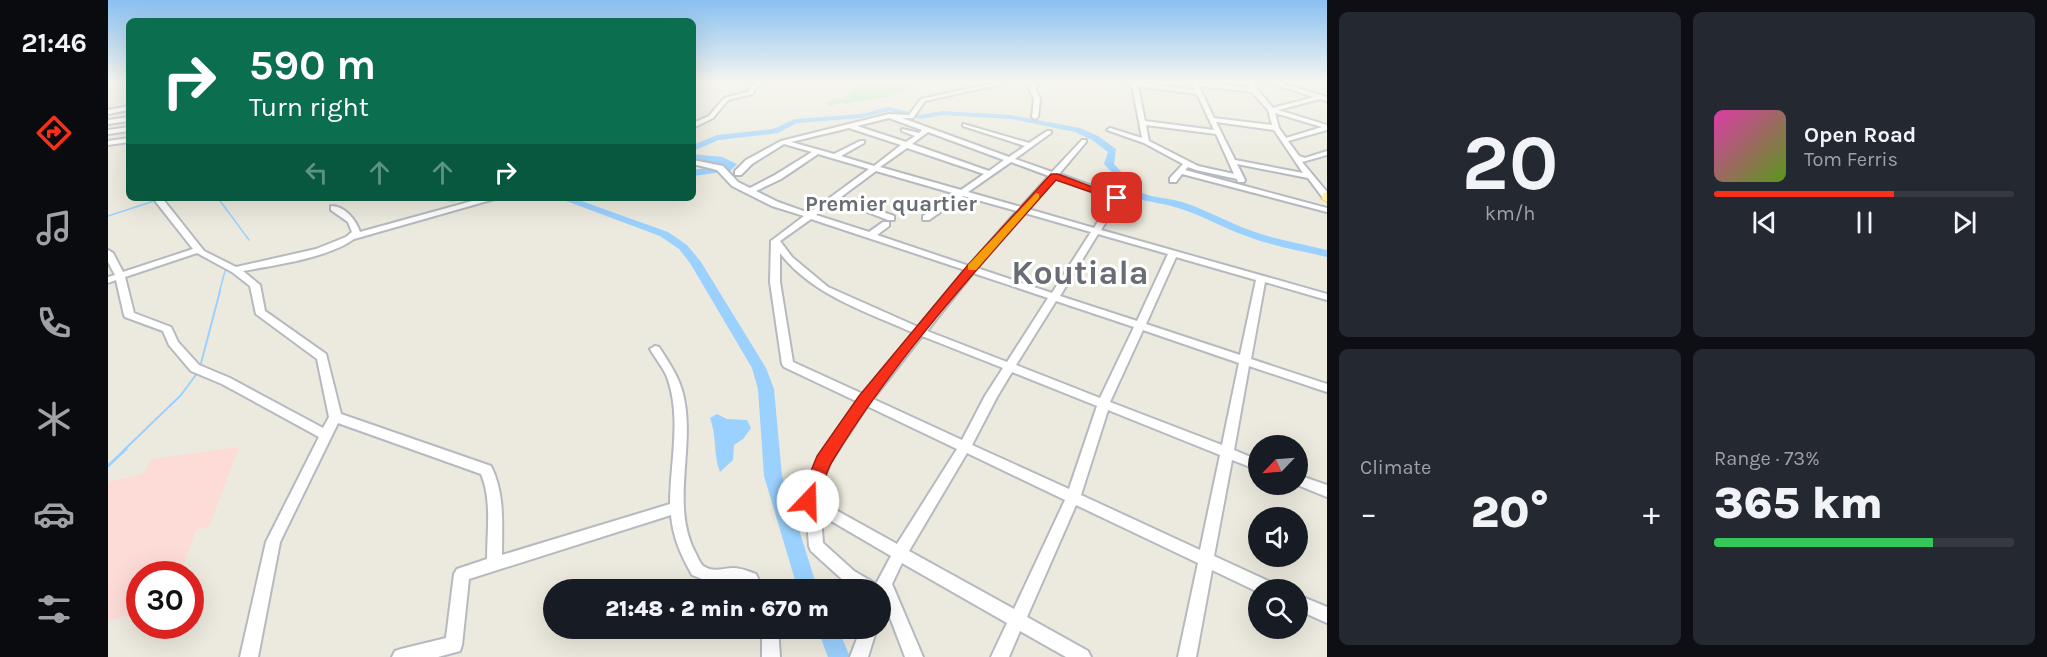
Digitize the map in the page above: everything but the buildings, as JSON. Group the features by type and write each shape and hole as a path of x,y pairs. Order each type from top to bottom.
{"street":[{"path":"696,124 715,113"},
{"path":"738,173 749,162 783,142 890,116 912,116 914,113"},
{"path":"1035,113 1035,117"},
{"path":"1140,113 1146,142"},
{"path":"1208,113 1245,188"},
{"path":"1272,113 1276,128 1308,176 1327,196"},
{"path":"1279,113 1327,128"},
{"path":"884,579 965,446 991,396 1117,198 890,116"},
{"path":"108,122 126,119"},
{"path":"1211,119 1276,128"},
{"path":"1141,122 1217,132"},
{"path":"965,125 1030,145"},
{"path":"850,126 989,173"},
{"path":"1285,140 1327,128"},
{"path":"108,132 126,129"},
{"path":"904,130 920,135"},
{"path":"775,241 927,130"},
{"path":"1110,130 1146,142 1187,164 1218,174 1239,177"},
{"path":"926,218 1049,132"},
{"path":"108,143 126,140"},
{"path":"1082,657 808,501 824,460 865,400 971,269 1084,141"},
{"path":"783,142 1327,297"},
{"path":"834,156 862,142"},
{"path":"750,191 778,177 817,152"},
{"path":"1297,158 1305,160 1327,153"},
{"path":"1231,161 1308,176"},
{"path":"696,163 721,170 735,184 810,216 1327,388"},
{"path":"1173,180 1187,164"},
{"path":"1180,171 1327,210"},
{"path":"835,197 888,221 870,236"},
{"path":"160,201 198,250 235,270 255,285 260,312 322,357 335,417 273,542 249,657"},
{"path":"235,270 333,246 354,236 391,229 414,218 482,201"},
{"path":"334,208 352,221 356,232 354,236"},
{"path":"775,241 789,259 825,289 921,332 1248,461"},
{"path":"775,241 775,282 788,364 1248,579"},
{"path":"108,279 198,250"},
{"path":"1000,657 1073,497 1104,403 1173,252"},
{"path":"108,254 120,276 129,315 168,329 173,343 195,368 226,381 325,435"},
{"path":"1187,657 1261,278"},
{"path":"655,349 674,380 683,437 676,508 687,554 697,570 717,578 743,576 752,579"},
{"path":"335,417 486,470 491,479 494,495 495,564"},
{"path":"1308,484 1327,491"},
{"path":"813,504 816,546 849,576 856,579"},
{"path":"401,657 454,645 462,574 676,508"},
{"path":"1308,606 1327,615"},
{"path":"891,612 914,657"},
{"path":"770,639 771,657"},
{"path":"859,657 865,639"}],"shaded area":[{"path":"239,447 209,527 196,530 185,561 126,561 126,616 108,621 108,482 143,474 152,459"}],"water":[{"path":"717,414 727,419 747,420 751,428 743,439 734,445 733,460 720,472 710,418"}],"waterway":[{"path":"696,147 717,138 775,131 795,121 861,116 874,113"},
{"path":"904,113 921,117 942,113 1011,117 1077,130 1095,138 1113,151 1109,164 1124,180 1121,183 1130,192 1146,199 1178,204 1212,216 1250,234 1327,254"},
{"path":"696,157 722,160 732,164 727,169 696,173"},
{"path":"108,216 154,201"},
{"path":"220,201 249,240"},
{"path":"571,201 664,234 683,247 695,262 759,368 766,389 773,476 805,579"},
{"path":"219,293 225,271"},
{"path":"200,367 220,291"},
{"path":"124,450 181,395 198,372"},
{"path":"108,466 126,449"},
{"path":"832,639 839,657"}],"slow traffic":[{"path":"972,267 1036,196"}],"district":[{"name":"Premier quartier","path":"891,203"},
{"name":"Koutiala","path":"1080,272"}],"route":[{"path":"808,501 824,460 865,400 971,269 1055,176 1117,198"}]}
